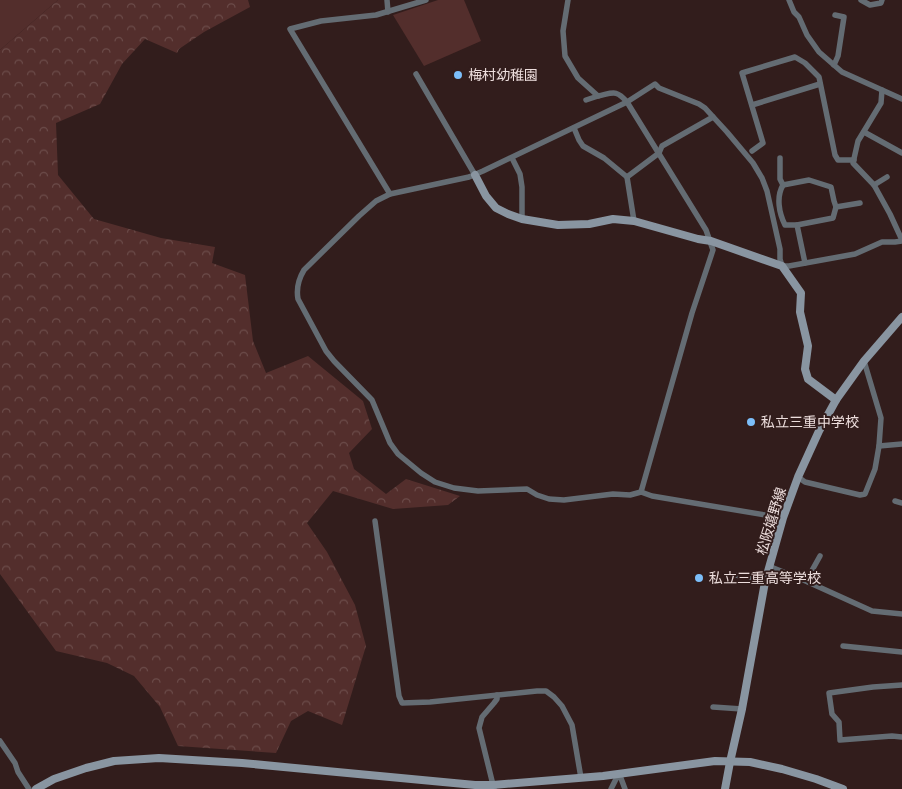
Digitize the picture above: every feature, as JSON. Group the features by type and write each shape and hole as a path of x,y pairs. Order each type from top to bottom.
{"street":[{"path":"387,0 388,12"},
{"path":"390,194 290,29 322,22 376,15 426,0"},
{"path":"568,0 563,31 565,56 578,78 598,96"},
{"path":"789,0 807,35 819,52 842,72 902,98"},
{"path":"794,0 794,12"},
{"path":"861,0 870,5 880,3 882,0"},
{"path":"834,14 844,17 838,56 834,65"},
{"path":"752,151 763,143 742,73 795,57 805,63 818,77 835,155 838,160 854,160"},
{"path":"416,74 486,196 496,208 522,219 558,225 589,224 613,219 634,221 711,241 782,266 855,254 882,242 902,241 874,185 853,163 858,141 881,103 882,90"},
{"path":"783,518 652,496 641,492 630,495 612,494 564,500 550,499 537,495 527,489 478,491 454,488 434,482 398,454 390,443 372,400 326,351 298,299 296,290 299,278 304,270 376,201 390,194 469,177 627,102 655,84 659,88 705,108 753,163 762,178 773,213 782,266 801,293 800,312 808,346 806,369 808,379 836,400"},
{"path":"752,105 820,84"},
{"path":"586,100 614,92 621,95 627,102 706,230 714,250 692,313 641,492"},
{"path":"627,177 659,153 662,146 713,117"},
{"path":"574,128 582,146 604,158 627,177 634,221"},
{"path":"864,132 902,153"},
{"path":"512,158 520,174 522,186 522,219"},
{"path":"780,158 780,179 783,185 781,188 779,210 785,225 797,225 833,218 836,207 831,187 809,180 783,185"},
{"path":"874,185 887,177"},
{"path":"836,207 860,203"},
{"path":"797,225 806,263"},
{"name":"松阪嬉野線","path":"725,789 742,710 765,582 783,518 798,477 819,431 836,400 864,361 902,317"},
{"path":"798,477 805,482 860,495 865,494 876,469 881,418 864,361"},
{"path":"879,446 902,444"},
{"path":"375,521 399,696 402,703 546,691 562,706 572,725 581,778"},
{"path":"808,582 810,574 820,556"},
{"path":"770,567 872,611 902,614"},
{"path":"736,575 765,582"},
{"path":"843,646 902,652"},
{"path":"902,685 829,693 832,714 839,722 840,740 902,737"},
{"path":"493,787 479,728 482,717 497,699 497,695"},
{"path":"713,707 742,710"},
{"path":"0,741 16,763 18,772 28,789"},
{"path":"36,789 54,779 86,768 114,761 159,758 242,763 475,787 493,787 581,778 716,761 750,762 782,769 842,789"},
{"path":"611,789 619,773"},
{"path":"619,773 625,789"}],"green space":[{"path":"0,0 58,0 0,50"},
{"path":"58,0 248,0 250,7 204,32 179,49 177,53 145,39 122,64 100,104 56,123 58,175 94,219 161,238 215,247 212,263 245,275 253,341 266,373 308,356 363,401 372,429 349,453 354,469 386,494 406,479 460,496 448,505 393,509 333,491 307,523 327,552 355,605 366,646 342,725 308,711 291,721 276,753 178,746 160,707 134,676 107,663 56,651 0,574 0,50"},
{"path":"438,0 464,0 481,41 424,66 393,15"}],"place":[{"name":"梅村幼稚園","path":"458,75"},
{"name":"私立三重中学校","path":"751,422"},
{"name":"私立三重高等学校","path":"699,578"}]}
